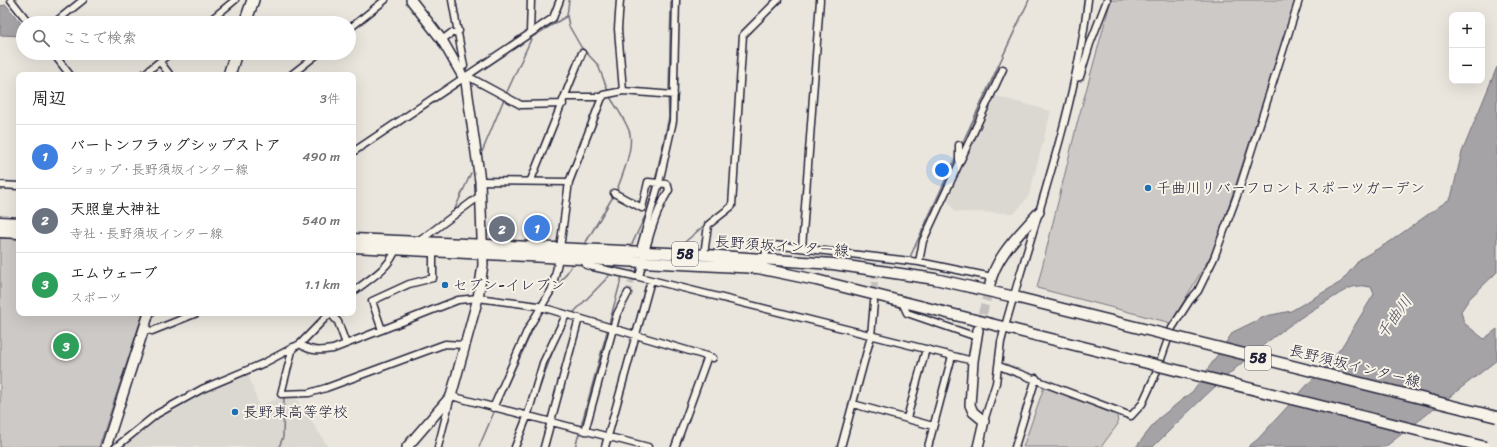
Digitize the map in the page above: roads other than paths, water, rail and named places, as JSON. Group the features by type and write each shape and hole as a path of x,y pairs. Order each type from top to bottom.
{"highway":[{"path":"247,16 253,0"},
{"path":"230,72 234,60"}],"main road":[{"path":"0,222 16,223"},
{"path":"0,232 16,233"},
{"name":"長野須坂インター線","path":"356,246 418,242 482,249 559,253 704,255 765,258 834,264 893,272 935,279 1016,297 1497,417"},
{"name":"長野須坂インター線","path":"356,246 433,252 482,249"},
{"name":"長野須坂インター線","path":"559,253 583,259 642,253 758,268 902,302 1485,447"}],"street":[{"path":"12,0 24,16"},
{"path":"63,16 83,0"},
{"path":"216,16 235,0"},
{"path":"356,23 385,0"},
{"path":"410,0 442,40 467,77 481,195 483,265 478,298 464,345 438,447"},
{"path":"452,0 459,31 464,66"},
{"path":"530,0 530,33"},
{"path":"356,150 553,18 560,0"},
{"path":"620,0 618,29 623,91"},
{"path":"639,277 642,253 656,183 673,122 670,94 676,0"},
{"path":"704,255 708,226 732,206 743,35 778,0"},
{"path":"802,248 820,0"},
{"path":"978,447 984,421 996,383 1001,342 1008,329 1075,78 1084,36 1088,0"},
{"path":"1075,78 1080,77 1090,44 1107,0"},
{"path":"999,366 1036,378 1131,416 1142,404 1155,376 1172,328 1190,300 1198,291 1214,258 1238,193 1299,0"},
{"path":"442,40 451,33 459,31"},
{"path":"531,180 566,97 582,53"},
{"path":"58,60 68,72"},
{"path":"295,72 310,60"},
{"path":"147,72 160,62 168,72"},
{"path":"919,262 923,241 1003,69"},
{"path":"467,77 521,105 563,104"},
{"path":"566,97 603,97 604,95 623,91 670,94"},
{"path":"493,408 528,329 552,289 559,253 569,182 603,97"},
{"path":"959,145 959,164"},
{"path":"480,181 531,180 569,182"},
{"path":"615,194 642,208 648,182 666,184 668,186 669,190 661,203 642,253"},
{"path":"0,185 16,186"},
{"path":"418,242 481,195"},
{"path":"765,258 766,251 772,245 919,262 991,280 1003,255 1039,212"},
{"path":"356,290 391,261 396,249"},
{"path":"382,330 372,301 409,284 433,278 433,252"},
{"path":"583,259 586,265 973,361"},
{"path":"605,447 651,280"},
{"path":"585,432 610,327 628,293"},
{"path":"300,344 308,349 318,351 333,349 458,300 478,298 541,307 637,334 710,357 675,447"},
{"path":"841,447 871,336 874,302"},
{"path":"902,302 907,313 978,334 973,361 970,405 973,412 984,421"},
{"path":"515,447 527,417 543,363 566,315"},
{"path":"106,447 144,329 150,316"},
{"path":"144,329 152,331 190,316"},
{"path":"116,447 163,410 202,389 264,363 300,344 327,316"},
{"path":"333,316 338,322 346,344"},
{"path":"544,447 579,318"},
{"path":"293,347 281,394 309,393 445,344 464,345"},
{"path":"907,418 926,349"},
{"path":"928,447 952,356"},
{"path":"1014,447 1036,378"},
{"path":"451,396 550,423 648,447"},
{"path":"407,447 451,396"},
{"path":"853,404 933,426"}],"water":[{"path":"6,5 16,17 16,36 0,35 0,6"},
{"name":"千曲川","path":"1497,67 1497,272 1470,298 1461,311 1464,323 1484,339 1497,329 1497,360 1385,447 1248,447 1258,439 1341,348 1374,294 1371,287 1355,286 1344,291 1281,331 1215,387 1153,447 1136,447 1158,419 1193,391 1233,332 1266,316 1291,311 1341,282 1360,259 1391,241 1451,198 1462,152"}],"waterway":[{"path":"506,94 532,37 567,16 569,0"},
{"path":"669,92 671,0"},
{"path":"961,146 1029,0"},
{"path":"567,16 569,26 581,47 598,65 608,91"},
{"path":"655,181 669,117 668,96"},
{"path":"610,97 627,125 631,140 626,163 616,192"},
{"path":"482,152 504,99"},
{"path":"910,257 956,157"},
{"path":"453,213 471,173"},
{"path":"731,174 731,181"},
{"path":"632,244 647,212 654,185"},
{"path":"586,242 614,195"},
{"path":"685,242 707,223"},
{"path":"677,248 683,243"},
{"path":"552,295 572,265"},
{"path":"574,312 609,276"},
{"path":"609,324 622,276"},
{"path":"356,286 363,281"},
{"path":"498,405 538,318"},
{"path":"581,426 608,328"},
{"path":"296,343 305,335"},
{"path":"531,412 556,342"},
{"path":"279,447 283,437 284,397"},
{"path":"479,447 494,412"},
{"path":"575,447 579,434"}],"tunnel":[{"path":"628,293 637,259"},
{"path":"874,297 876,261"},
{"path":"979,327 990,285"}],"place":[{"name":"千曲川リバーフロントスポーツガーデン","path":"1148,188"},
{"name":"バートンフラッグシップストア","path":"537,228"},
{"name":"天照皇大神社","path":"502,229"},
{"name":"セブン-イレブン","path":"445,285"},
{"name":"エムウェーブ","path":"66,346"},
{"name":"長野東高等学校","path":"235,412"}]}
